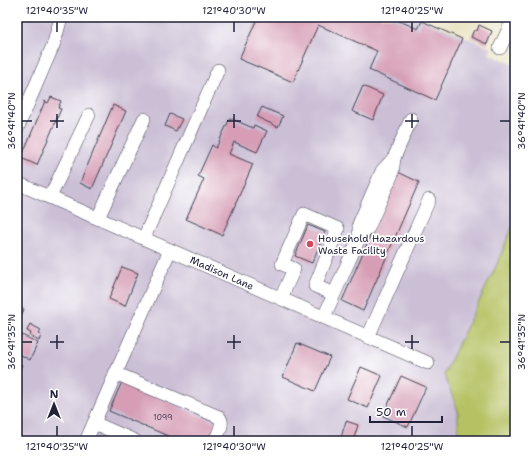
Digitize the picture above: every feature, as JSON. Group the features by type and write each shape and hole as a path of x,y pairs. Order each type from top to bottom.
{"street":[{"path":"17,129 54,43 61,17"},
{"path":"500,48 514,17"},
{"path":"144,238 218,70"},
{"path":"50,197 89,115"},
{"path":"98,218 144,119"},
{"path":"324,317 359,238 359,224 373,191 382,171 394,158 411,119"},
{"name":"Madison Lane","path":"17,183 428,364"},
{"path":"368,337 428,200"},
{"path":"281,298 294,270 282,264 304,214 338,229 316,286 334,294"},
{"path":"86,441 170,250"},
{"path":"115,374 219,417 222,420 222,424 215,441"},
{"path":"94,423 135,441"}],"shaded area":[{"path":"17,17 418,17 491,48 489,54 515,65 515,220 497,264 444,374 458,411 458,441 17,441"}],"green space":[{"path":"515,220 515,441 458,441 458,411 444,374 497,264"}],"building":[{"path":"258,17 390,17 418,29 422,21 462,39 435,100 369,70 377,51 318,25 293,82 239,59"},
{"path":"471,17 481,17 479,21"},
{"path":"479,25 492,31 487,44 471,37 474,30 477,31"},
{"path":"363,86 383,95 373,120 352,111"},
{"path":"51,97 61,101 58,108 61,109 37,165 21,158 45,101 48,103"},
{"path":"113,105 126,111 92,189 80,183"},
{"path":"262,107 283,116 278,127 257,117"},
{"path":"170,114 182,119 176,131 165,126"},
{"path":"230,118 253,128 254,125 267,131 257,152 234,142 229,154 253,164 222,235 186,219 204,179 198,176 212,145 216,148"},
{"path":"398,172 419,182 363,311 342,301"},
{"name":"Household Hazardous Waste Facility","path":"308,225 325,232 312,263 295,256"},
{"path":"122,267 138,273 125,306 109,299"},
{"path":"17,306 24,309 17,326"},
{"path":"30,324 41,330 39,334 41,335 39,341 30,336 31,333 27,331"},
{"path":"22,335 38,343 30,360 17,353 17,344"},
{"path":"297,343 330,357 315,391 283,377"},
{"path":"17,362 22,365 17,374"},
{"path":"361,367 382,376 368,408 347,399"},
{"path":"401,376 426,387 408,427 383,416"},
{"path":"122,382 216,423 208,441 180,441 109,411"},
{"path":"346,421 358,425 353,441 340,441"}],"place":[{"name":"Household Hazardous Waste Facility","path":"310,244"}]}
